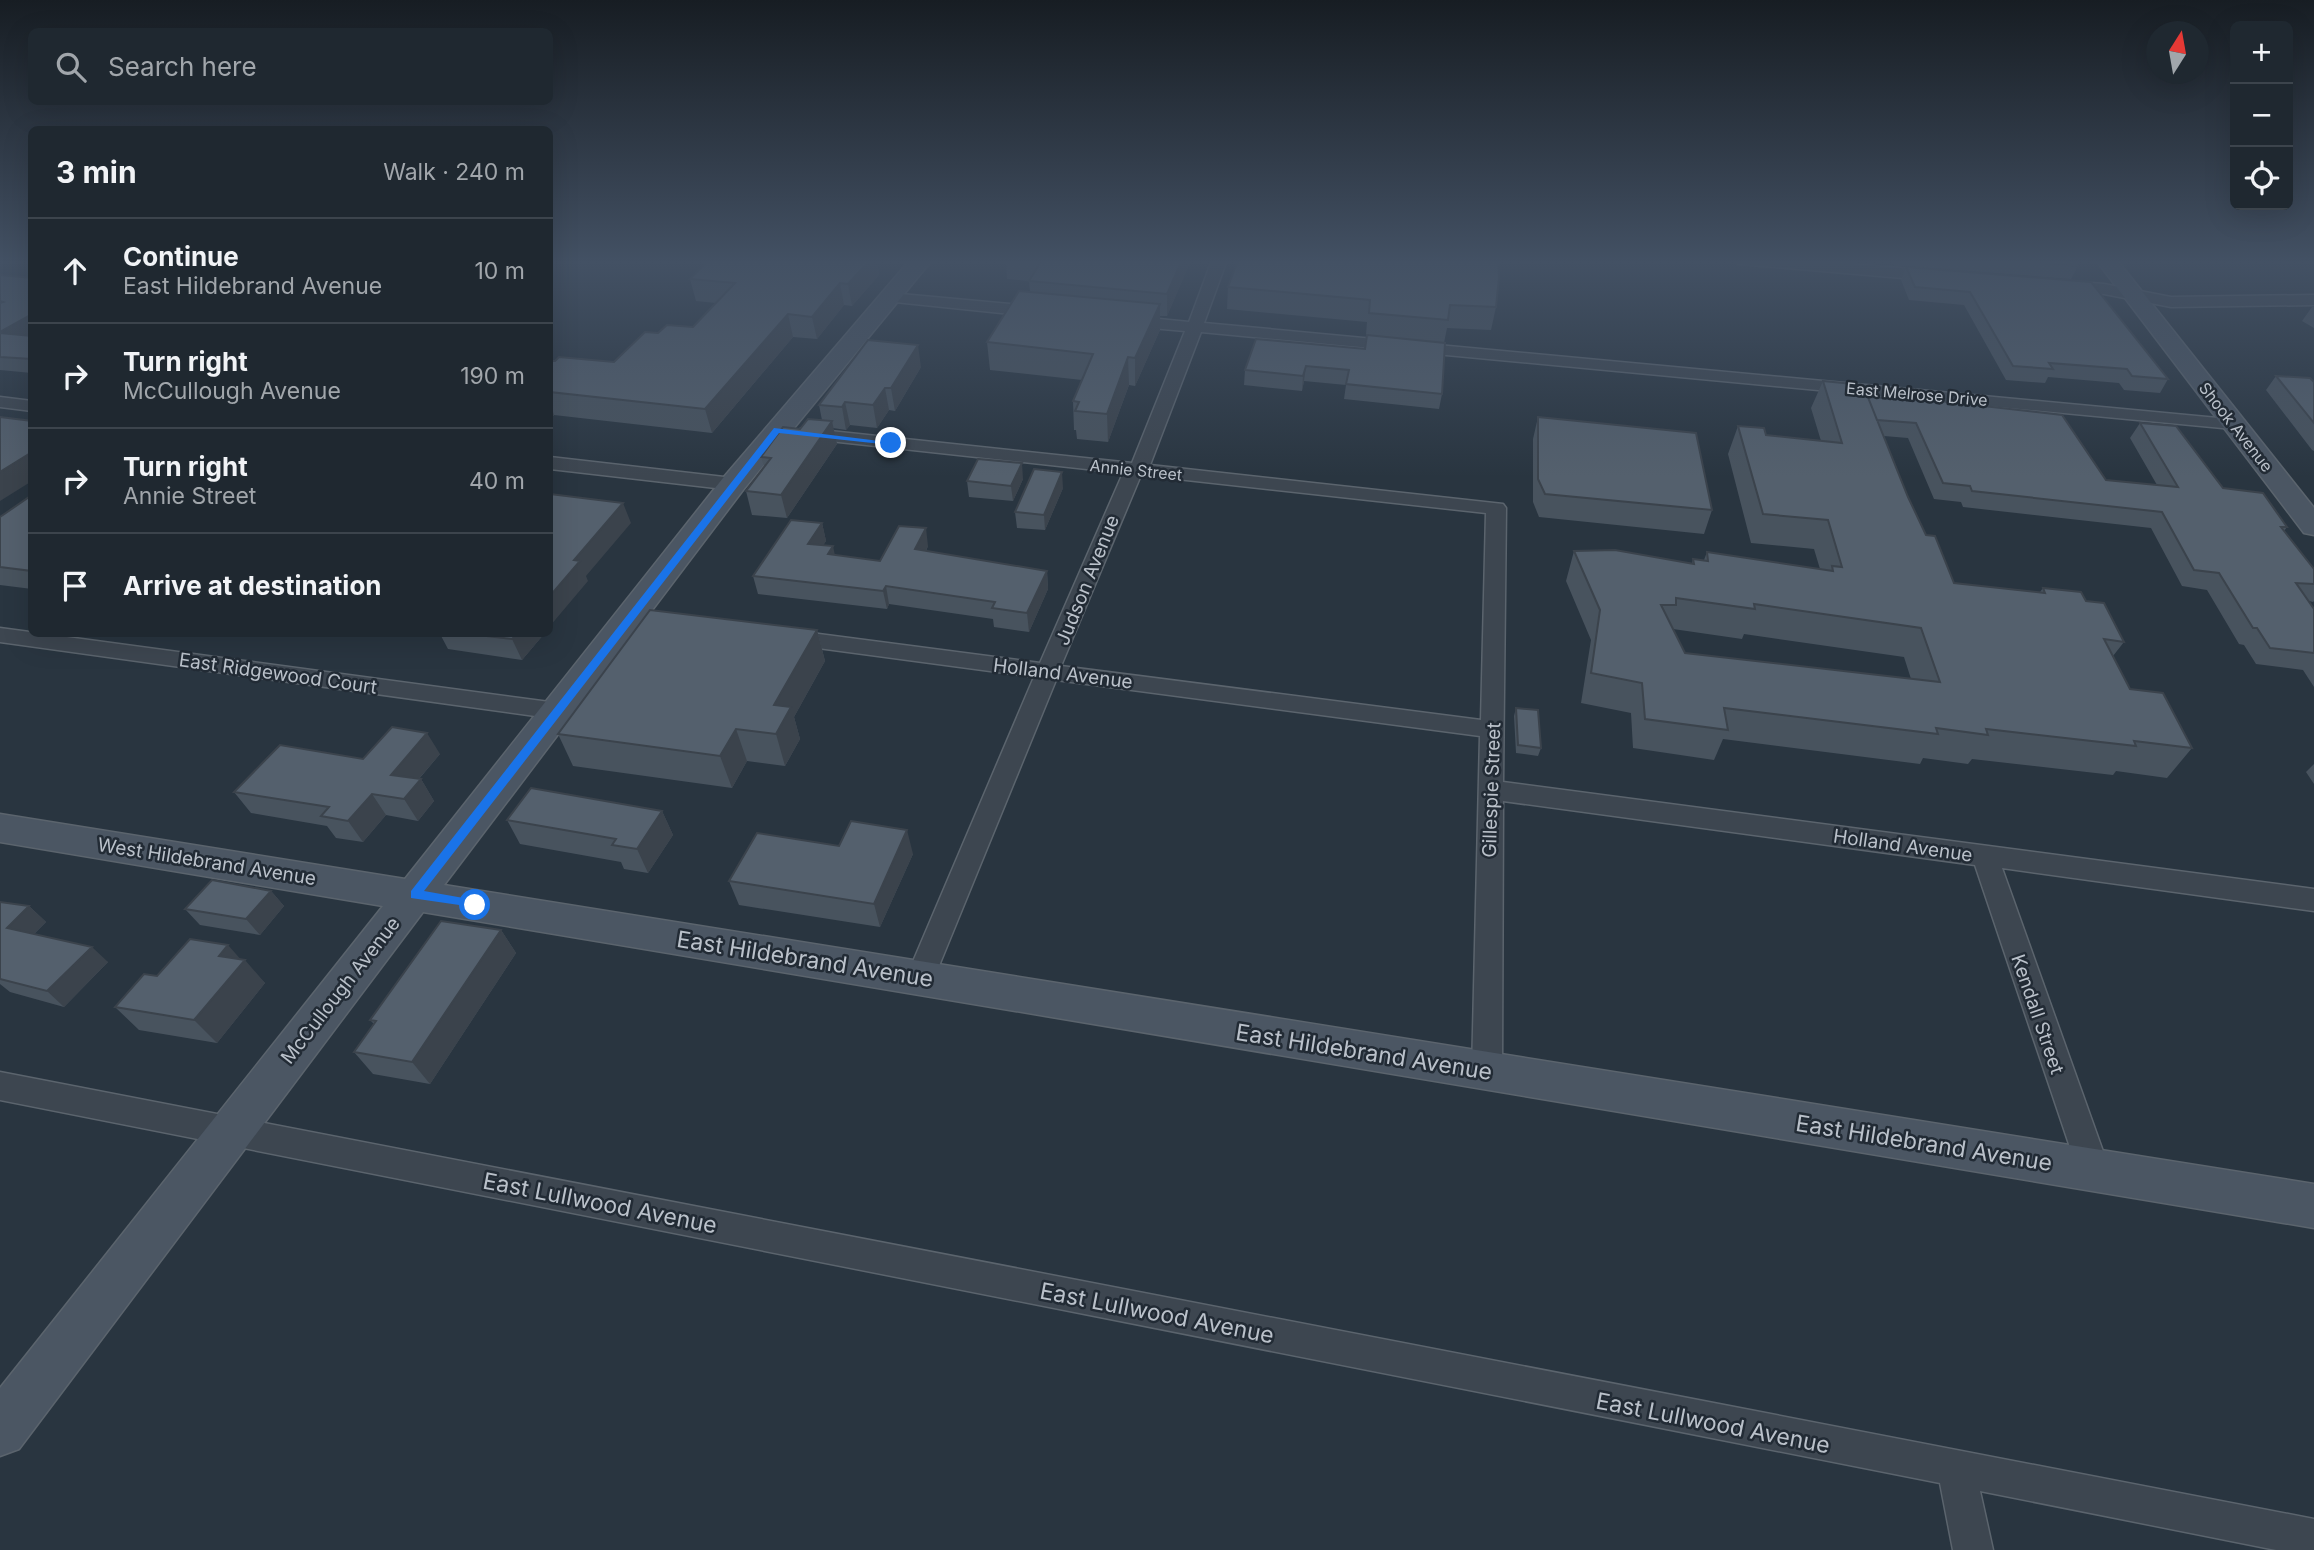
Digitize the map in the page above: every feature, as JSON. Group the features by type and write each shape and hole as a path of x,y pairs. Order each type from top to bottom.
{"main road":[{"name":"McCullough Avenue","path":"0,1430 557,711 644,618 733,484 861,332"},
{"name":"Shook Avenue","path":"2162,332 2314,527"},
{"name":"West Hildebrand Avenue","path":"0,828 415,894"},
{"name":"East Hildebrand Avenue","path":"415,894 2314,1206"}],"street":[{"name":"Judson Avenue","path":"920,978 989,806 1049,672 1128,479 1144,460 1194,332"},
{"name":"East Melrose Drive","path":"1253,332 2233,424"},
{"path":"0,402 28,406"},
{"name":"Annie Street","path":"777,430 1496,508"},
{"path":"553,463 733,484"},
{"name":"Gillespie Street","path":"1487,1072 1488,877 1494,730 1496,508"},
{"name":"Holland Avenue","path":"762,634 1494,730"},
{"name":"East Ridgewood Court","path":"0,635 557,711"},
{"name":"Holland Avenue","path":"1492,790 2314,900"},
{"name":"Kendall Street","path":"1985,856 2094,1171"},
{"name":"East Lullwood Avenue","path":"0,1086 1956,1471 2314,1538"},
{"path":"1956,1471 1973,1550"}],"building":[{"path":"645,332 772,332 705,409 553,392 553,361 559,357 614,362"},
{"path":"993,332 1147,332 1135,358 1128,357 1107,414 1075,411 1079,402 1073,401 1093,354 987,342"},
{"path":"1993,332 2131,332 2168,379 2132,376 2127,369 2049,363 2053,369 2013,366"},
{"path":"0,333 28,336 28,359 0,357"},
{"path":"1367,335 1445,343 1442,394 1346,384 1349,370 1306,366 1303,376 1245,370 1256,339 1365,349"},
{"path":"868,340 918,345 891,388 885,388 873,405 845,402 842,407 819,405"},
{"path":"2276,376 2310,378 2314,382 2314,423"},
{"path":"1823,381 1863,385 1908,497 1926,535 1935,536 1954,583 2045,593 2043,588 2081,592 2086,601 2104,603 2124,642 2104,639 2130,689 2163,693 2192,748 2134,741 2136,746 1986,729 1988,735 1936,728 1938,734 1724,708 1728,730 1645,719 1642,683 1591,673 1600,610 1574,551 1615,550 1694,564 1693,559 1708,561 1707,552 1833,571 1832,566 1842,567 1828,520 1763,514 1738,426 1764,428 1766,435 1842,443","holes":["1676,598 1755,609 1754,604 1921,628 1940,682 1685,653 1661,605 1676,605"]},
{"path":"1868,397 1939,401 2062,415 2106,480 2178,487 2140,423 2176,426 2223,488 2263,493 2287,527 2281,527 2314,569 2314,584 2296,583 2314,609 2314,653 2270,648 2257,628 2253,628 2219,573 2194,570 2162,512 1972,491 1970,486 1943,483 1916,423 1877,420"},
{"path":"0,417 28,420 28,454 0,472"},
{"path":"1538,417 1696,433 1712,510 1545,494 1538,479"},
{"path":"808,419 832,421 781,495 746,491 771,458 761,457 783,427 800,429"},
{"path":"978,459 1022,463 1011,486 967,481"},
{"path":"1034,469 1062,472 1044,515 1015,512"},
{"path":"553,494 623,503 574,560 580,561 553,592"},
{"path":"28,498 28,570 0,567 0,517"},
{"path":"791,520 822,523 808,544 833,546 828,554 880,561 899,526 926,528 915,549 1047,571 1027,613 992,608 995,602 886,586 883,591 753,576"},
{"path":"650,610 817,630 774,705 791,707 776,734 736,729 720,756 558,734"},
{"path":"1516,708 1538,710 1541,748 1518,745"},
{"path":"392,727 427,733 391,775 421,779 404,799 372,794 348,821 321,816 329,807 234,792 280,745 363,759"},
{"path":"531,788 662,811 637,849 612,845 616,839 507,820"},
{"path":"851,821 907,830 874,904 729,881 757,833 839,846"},
{"path":"212,880 271,891 246,919 185,909"},
{"path":"0,902 29,906 7,928 92,947 47,991 0,979"},
{"path":"441,921 501,930 412,1062 354,1052 376,1021 370,1020"},
{"path":"190,939 228,945 219,956 245,960 194,1020 115,1007 144,974 157,976"}],"route":[{"path":"475,905 415,894 777,430 891,443"}]}
